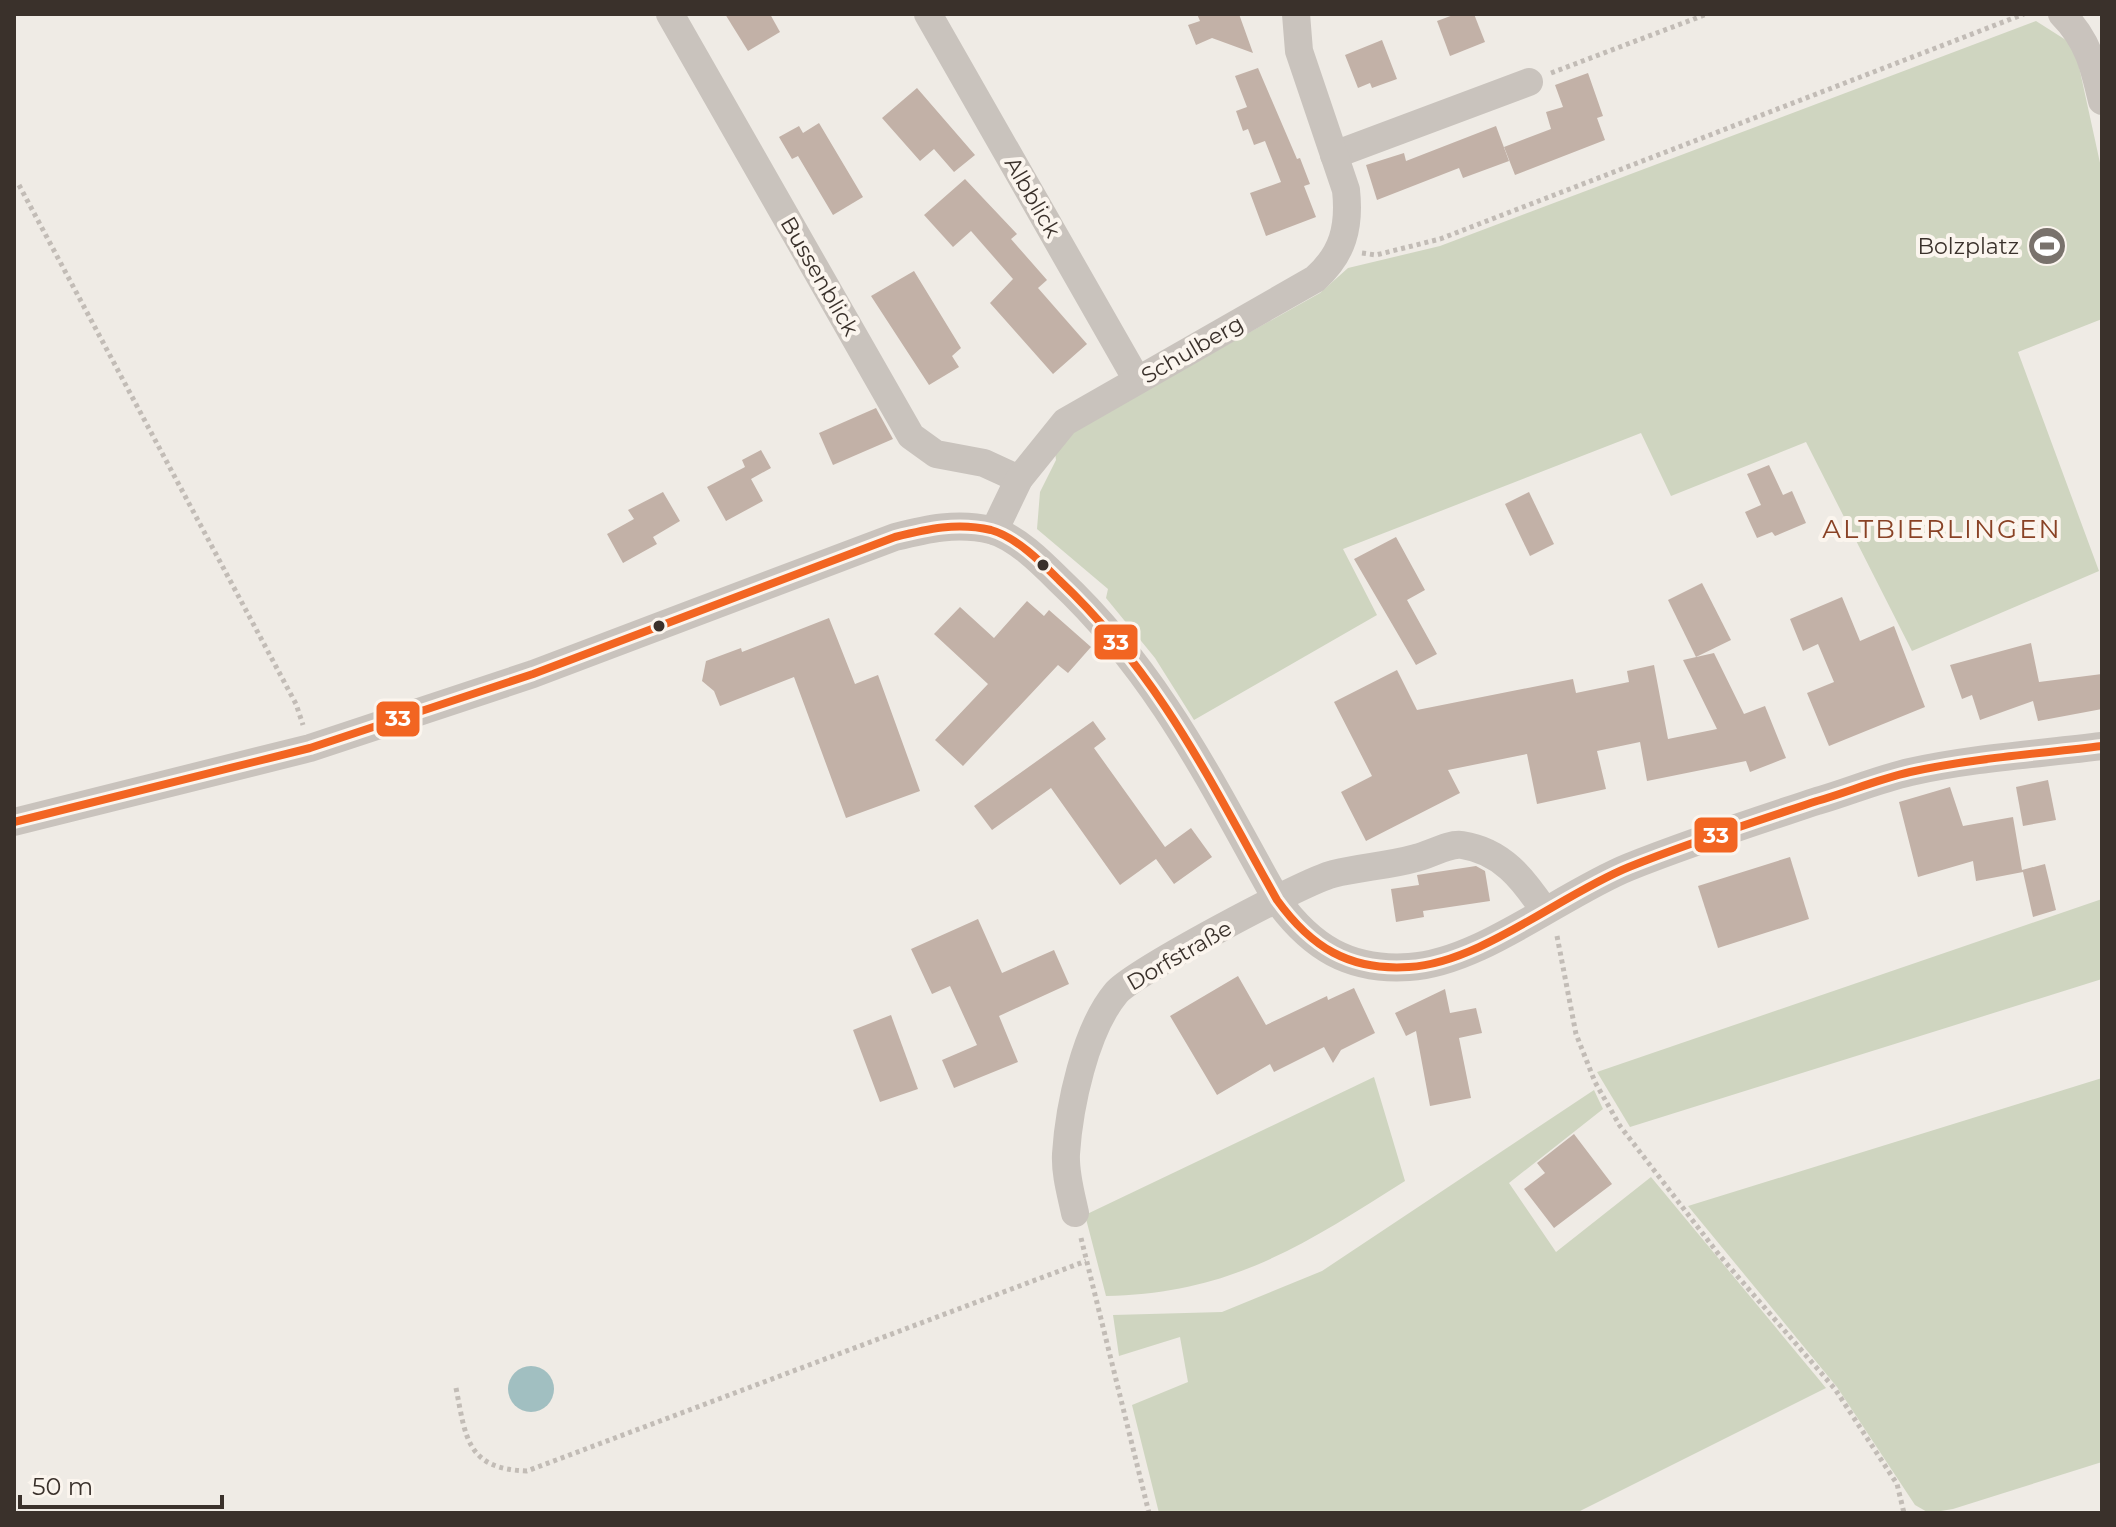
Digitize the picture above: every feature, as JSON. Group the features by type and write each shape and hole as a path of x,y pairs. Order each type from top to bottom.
{"street":[{"name":"Bussenblick","path":"670,14 911,436 936,454 984,463 1019,479"},
{"name":"Albblick","path":"928,14 1137,380"},
{"path":"1296,14 1299,51 1346,190 1348,212 1342,248"},
{"path":"2062,14 2084,38 2091,53 2102,101"},
{"path":"1334,155 1529,82"},
{"name":"Schulberg","path":"994,531 1019,479 1065,422 1315,279 1342,248"},
{"path":"14,822 310,748 533,674 895,537 936,526 994,531 1051,572 1132,656 1169,708 1277,900 1297,928 1345,960 1379,967 1410,967 1440,962 1469,951 1624,869 1700,839 1907,773 1959,762 2102,746"},
{"name":"Dorfstraße","path":"1075,1213 1066,1156 1079,1077 1103,1011 1117,991 1140,975 1277,900 1332,874 1373,870 1459,844 1498,856 1523,879 1544,910"}],"path":[{"path":"1529,82 1707,14"},
{"path":"1342,248 1376,255 1440,239 2024,14"},
{"path":"19,185 296,704"},
{"path":"1544,910 1556,931 1576,1034 1595,1082 1620,1126 1720,1256 1835,1389 1897,1484 1904,1513"},
{"path":"1075,1213 1149,1513"},
{"path":"456,1388 466,1437 480,1457 500,1470 527,1471 1086,1261"}],"green space":[{"path":"2036,21 2069,42 2078,62 2102,172 2102,319 2018,352 2099,571 1912,651 1806,442 1671,496 1641,433 1343,549 1377,615 1194,720 1155,658 1106,598 1108,589 1037,529 1040,492 1056,460 1055,452 1073,431 1320,293 1348,268 1440,246"},
{"path":"2102,899 2102,979 1630,1127 1597,1072"},
{"path":"1374,1077 1405,1181 1299,1245 1228,1276 1150,1293 1106,1296 1085,1215"},
{"path":"2102,1078 2102,1462 1953,1509 1929,1513 1915,1505 1837,1387 1688,1206"},
{"path":"1594,1090 1603,1109 1509,1183 1556,1252 1651,1177 1826,1388 1576,1513 1159,1513 1132,1405 1188,1382 1180,1337 1119,1356 1113,1315 1222,1312 1322,1271"}],"water":[{"path":"531,1366 547,1373 554,1389 547,1405 531,1412 515,1405 508,1389 515,1373"}],"building":[{"path":"725,14 770,14 780,32 748,51"},
{"path":"1197,14 1239,14 1253,53 1212,38 1196,45 1188,25 1200,21"},
{"path":"1456,14 1474,14 1485,42 1450,56 1437,21"},
{"path":"1382,40 1397,79 1372,88 1370,83 1358,88 1345,55"},
{"path":"1258,68 1297,159 1300,158 1310,184 1304,186 1316,217 1266,236 1250,193 1281,182 1265,141 1254,145 1248,129 1243,131 1236,111 1247,107 1235,76"},
{"path":"1588,73 1603,116 1597,118 1605,140 1515,175 1504,147 1551,129 1546,112 1563,107 1555,85"},
{"path":"917,88 975,155 954,172 934,149 920,161 882,118"},
{"path":"819,123 863,197 833,215 798,156 792,159 779,137 799,126 803,133"},
{"path":"1496,126 1509,161 1463,178 1459,168 1377,200 1366,165 1404,153 1406,161"},
{"path":"965,179 1017,234 1011,239 1047,280 1038,288 1087,344 1053,374 990,303 1013,279 971,231 953,247 924,215"},
{"path":"914,271 961,348 952,356 959,367 929,385 871,296"},
{"path":"876,408 893,439 833,465 819,433"},
{"path":"761,450 771,468 751,479 763,501 726,521 707,487 745,467 742,460"},
{"path":"1769,465 1783,495 1792,491 1806,523 1775,536 1772,532 1757,538 1745,512 1761,505 1747,474"},
{"path":"663,492 680,521 653,537 657,544 623,563 607,534 634,519 628,510"},
{"path":"1529,492 1554,544 1530,556 1505,504"},
{"path":"1396,537 1425,590 1407,600 1437,654 1416,665 1354,559"},
{"path":"1702,583 1731,640 1696,657 1668,600"},
{"path":"1842,597 1860,641 1894,626 1925,707 1829,746 1807,693 1834,682 1818,644 1803,651 1790,619"},
{"path":"1027,601 1044,616 1049,610 1091,647 1068,673 1058,665 963,766 935,740 988,684 934,634 960,607 994,638"},
{"path":"829,618 855,684 878,675 920,791 846,818 794,677 720,706 714,691 702,681 706,661 741,648 742,652"},
{"path":"2031,643 2039,682 2102,674 2102,709 2038,721 2033,701 1980,720 1972,695 1962,699 1950,665"},
{"path":"1714,653 1744,714 1765,706 1786,758 1750,772 1746,761 1647,781 1640,742 1597,751 1606,789 1537,804 1527,754 1448,770 1460,793 1366,841 1341,792 1372,776 1334,702 1397,670 1417,710 1573,679 1576,693 1629,682 1627,671 1654,665 1668,739 1717,729 1683,660"},
{"path":"1093,721 1106,739 1094,748 1165,847 1191,828 1212,857 1174,884 1156,859 1120,885 1051,788 992,830 974,806"},
{"path":"2048,780 2056,820 2023,826 2016,787"},
{"path":"1950,787 1963,826 2013,817 2022,870 2045,864 2056,910 2033,917 2023,872 1976,881 1973,861 1918,877 1899,802"},
{"path":"1790,857 1809,919 1718,948 1698,886"},
{"path":"1476,866 1485,871 1490,901 1423,911 1424,917 1396,922 1391,889 1419,885 1417,875"},
{"path":"978,919 1002,973 1054,950 1069,984 999,1016 1018,1062 954,1088 942,1060 977,1045 950,986 932,994 911,949"},
{"path":"1238,976 1266,1025 1327,996 1328,1000 1354,988 1375,1033 1341,1050 1333,1063 1324,1047 1274,1072 1270,1064 1217,1095 1170,1016"},
{"path":"1445,989 1450,1013 1476,1008 1482,1033 1459,1038 1471,1098 1430,1106 1416,1031 1406,1036 1395,1013"},
{"path":"891,1015 918,1089 880,1102 853,1030"},
{"path":"1574,1134 1612,1184 1554,1228 1524,1189 1545,1173 1537,1163"}],"transit line":[{"name":"33","path":"14,822 310,748 533,674 895,537 954,527 991,530 1010,538 1036,558 1095,616 1126,653 1181,731 1277,900 1290,917 1333,953 1368,965 1409,967 1436,963 1464,953 1629,867 1723,832 1887,778 1958,763 2102,746"}],"place":[{"name":"Bolzplatz","path":"2047,246"}],"district":[{"name":"ALTBIERLINGEN","path":"1942,529"}]}
